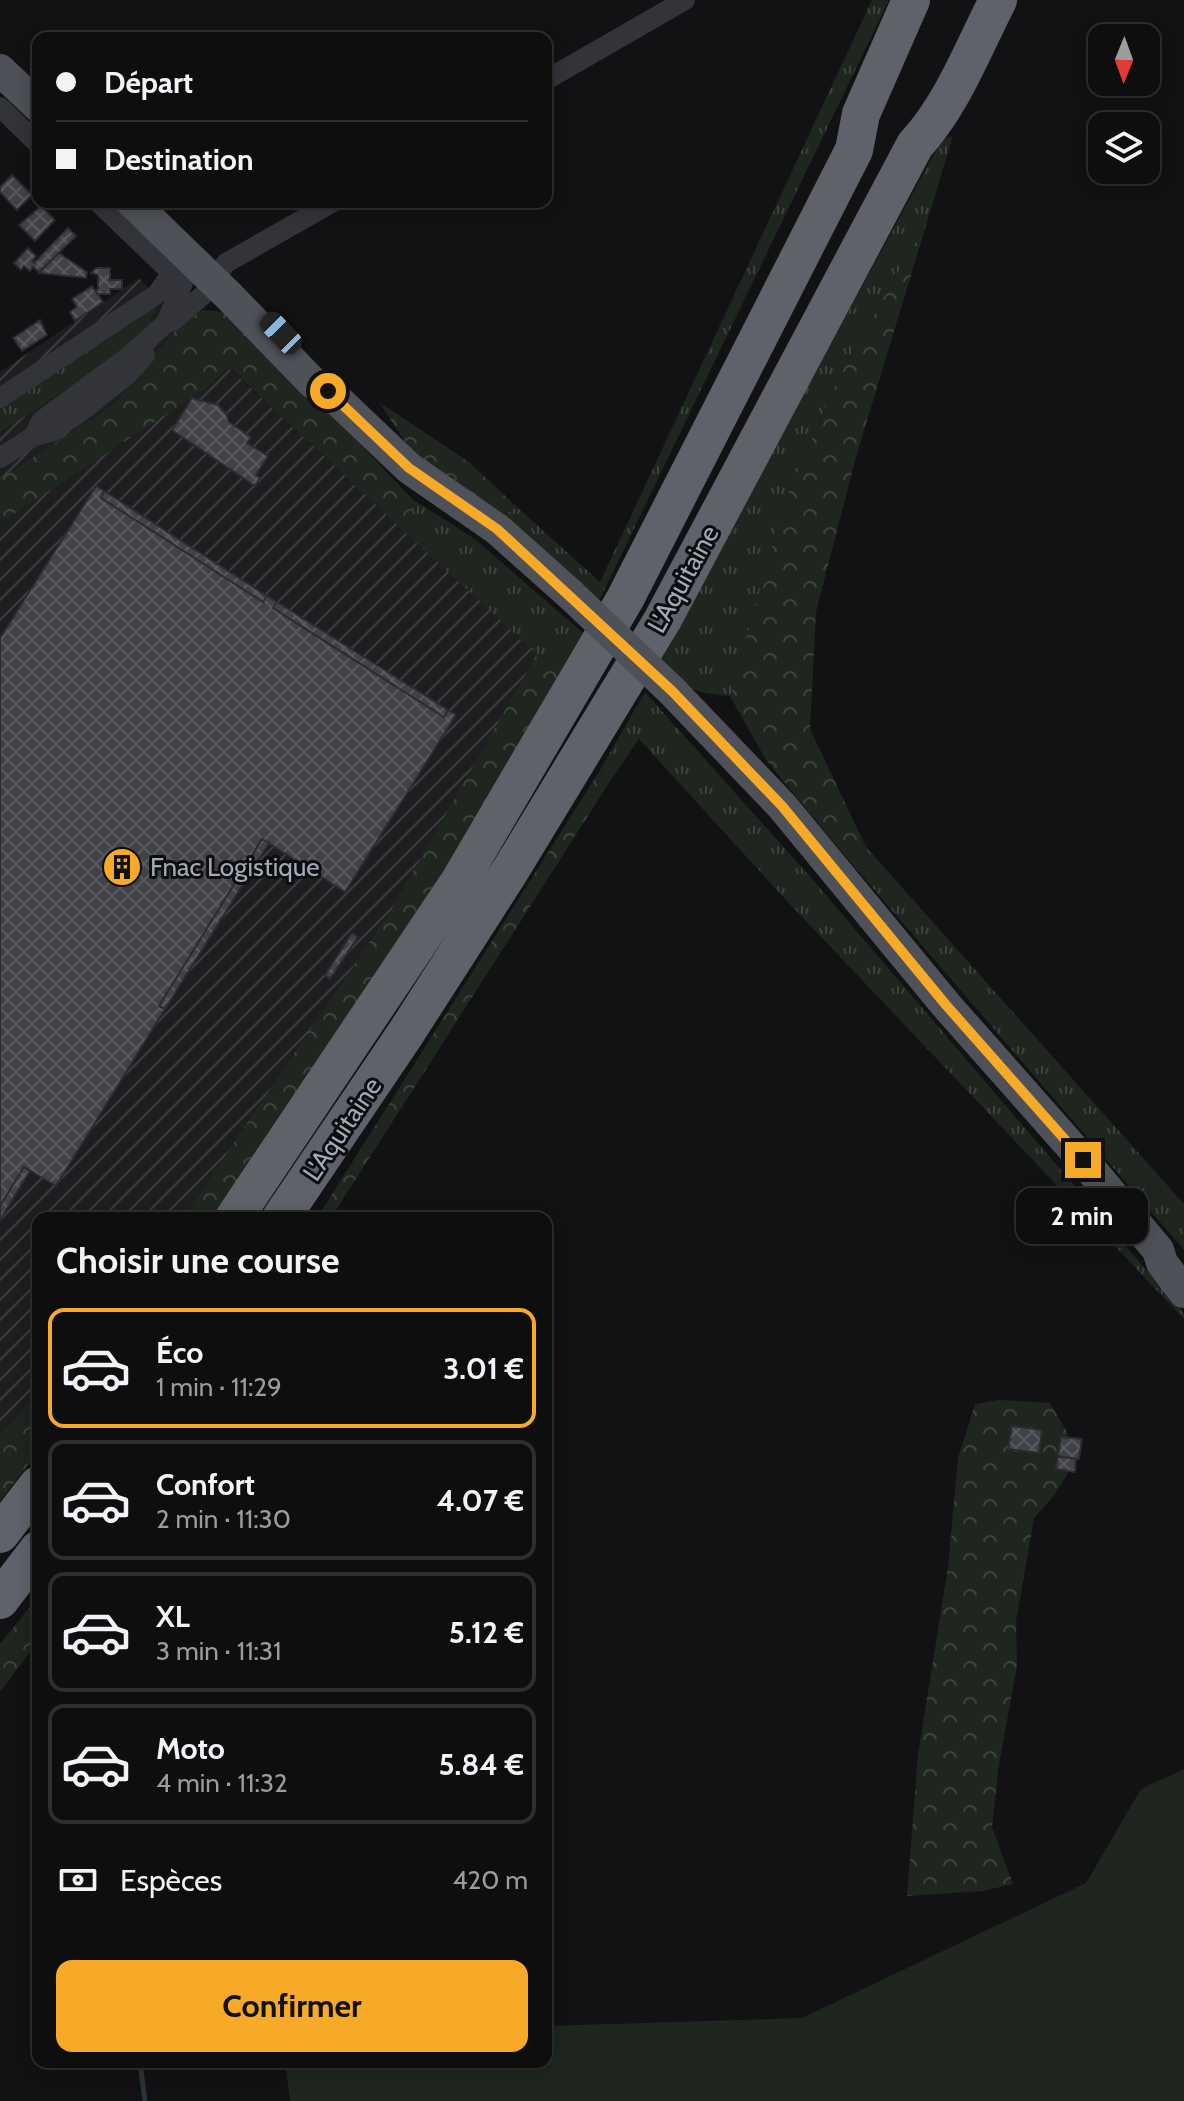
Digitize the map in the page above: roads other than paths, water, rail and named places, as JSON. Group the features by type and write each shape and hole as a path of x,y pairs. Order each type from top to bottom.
{"highway":[{"name":"L'Aquitaine","path":"238,1212 459,882 625,599 854,150 861,114 911,0"},
{"path":"854,150 883,111 933,0"},
{"path":"915,145 933,85 971,0"},
{"name":"L'Aquitaine","path":"285,1212 510,871 663,619 915,145 949,97 998,0"},
{"path":"0,1534 32,1493"},
{"path":"0,1600 32,1558"}],"main road":[{"path":"0,70 32,100"},
{"path":"137,208 195,275 319,373 328,391"},
{"path":"150,208 195,275 243,310 312,382 328,391 409,468 497,529 672,691 782,806 946,1005 1158,1250 1173,1258 1184,1271"},
{"path":"1158,1250 1162,1263 1184,1292"}],"street":[{"path":"552,77 685,0"},
{"path":"0,107 32,138"},
{"path":"106,208 195,275"},
{"path":"0,398 157,294 226,263 322,208"},
{"path":"0,458 34,436 51,432 109,391 154,345 162,327 173,321 195,275"}],"waterway":[{"path":"141,2068 145,2101"}],"place":[{"name":"Fnac Logistique","path":"122,867"}]}
